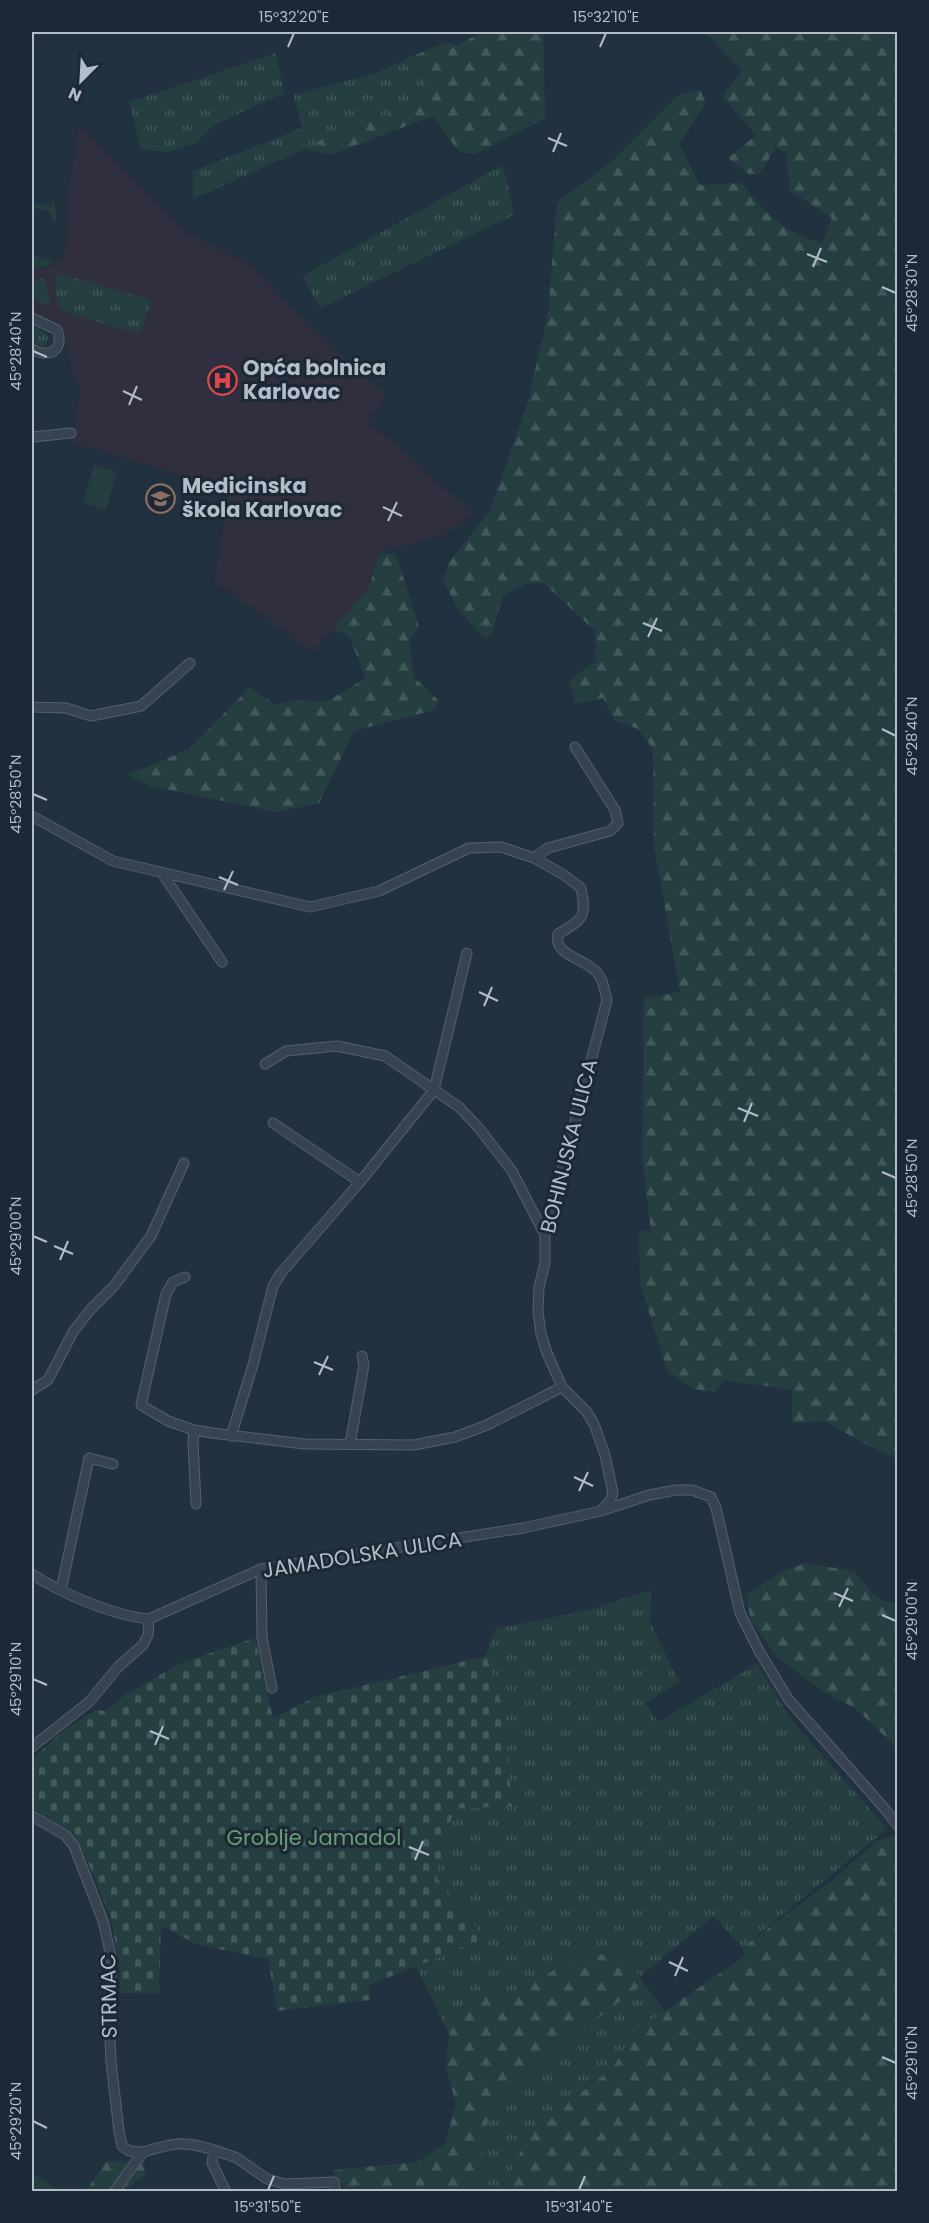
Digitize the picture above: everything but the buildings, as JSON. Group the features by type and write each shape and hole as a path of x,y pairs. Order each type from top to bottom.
{"street":[{"path":"32,318 57,330 60,338 58,346 52,352 43,354 32,351"},
{"path":"32,437 71,433"},
{"path":"32,707 66,708 91,716 141,706 190,663"},
{"path":"32,816 113,861 310,907 379,891 469,848 501,847 534,858 548,848 610,831 618,823 615,810 575,747"},
{"name":"BOHINJSKA ULICA","path":"534,858 564,875 581,888 585,908 577,923 558,934 556,942 560,950 589,965 601,977 607,1000 545,1235 545,1263 539,1287 538,1311 541,1334 562,1387 586,1411 594,1424 605,1455 613,1493 610,1501 601,1511"},
{"path":"162,873 222,962"},
{"path":"231,1436 253,1365 273,1286 281,1273 360,1182 434,1090 467,953"},
{"path":"265,1064 286,1051 337,1046 385,1056 459,1107 512,1171 545,1235"},
{"path":"273,1123 360,1182"},
{"path":"32,1390 48,1380 73,1332 90,1310 114,1286 151,1236 184,1163"},
{"path":"185,1277 173,1282 166,1294 141,1405 168,1421 194,1430 304,1444 414,1445 455,1437 486,1425 562,1387"},
{"path":"350,1444 364,1365 362,1356"},
{"path":"194,1430 196,1504"},
{"path":"61,1590 89,1458 113,1464"},
{"name":"JAMADOLSKA ULICA","path":"149,1618 261,1569 476,1536 601,1511 649,1495 676,1490 692,1490 711,1497 716,1508 725,1538 740,1613 759,1651 789,1700 885,1809 897,1826"},
{"path":"261,1569 262,1637 272,1688"},
{"path":"32,1574 61,1590 130,1617 149,1618 148,1635 143,1645 119,1666 89,1702 32,1747"},
{"name":"STRMAC","path":"32,1816 65,1835 74,1846 103,1921 112,1960 109,2015 119,2131 122,2145 129,2151 143,2151"},
{"path":"114,2192 143,2151 190,2142 237,2158 267,2179 285,2184 334,2182 336,2192"},
{"path":"214,2150 212,2163 226,2192"}],"shaded area":[{"name":"Opća bolnica Karlovac","path":"79,125 190,235 252,265 293,311 386,396 368,422 474,514 445,534 380,553 369,587 313,652 214,581 230,490 74,443 80,389 72,371 66,339 60,328 32,315 32,270 49,267 61,256 66,245 70,180"}],"green space":[{"path":"482,32 543,32 545,118 476,154 458,151 433,116 330,155 316,142 429,100 413,56 446,42 456,46"},
{"path":"705,32 897,32 897,1458 875,1449 824,1421 792,1423 792,1390 724,1380 715,1392 694,1389 668,1373 640,1284 639,1230 651,1232 642,1158 644,998 680,992 654,846 653,749 638,729 614,720 603,698 575,704 569,680 596,661 595,631 544,583 525,584 503,596 493,630 486,640 458,609 443,581 449,563 490,510 527,405 548,313 557,202 609,164 678,95 700,89 706,103 679,144 700,185 742,183 776,221 808,239 822,243 832,218 789,190 787,154 776,148 759,174 748,174 728,158 756,135 722,96 742,71"},
{"path":"276,53 284,93 214,125 196,143 168,152 141,149 129,102"},
{"path":"413,56 429,100 317,142 330,155 305,149 193,199 193,171 302,128 294,95 376,73"},
{"path":"503,165 514,215 320,308 302,276"},
{"path":"54,199 57,220 55,221 51,219 51,212 32,207 32,202 51,206"},
{"path":"32,255 52,262 46,266 32,268"},
{"path":"57,273 151,300 140,334 62,311 57,298"},
{"path":"32,280 46,280 50,301 48,305 32,299"},
{"path":"32,326 48,336 46,345 40,346 32,341"},
{"path":"94,465 117,472 106,510 83,503"},
{"path":"380,553 396,554 419,627 409,641 414,677 438,700 434,710 354,731 319,803 276,812 150,786 128,775 189,749 250,687 276,705 295,700 326,702 366,678 349,636 333,629 369,587"},
{"path":"805,1563 854,1571 872,1593 883,1601 897,1603 897,1748 855,1708 822,1691 778,1658 750,1619 747,1595 780,1573"},
{"path":"651,1590 650,1622 679,1682 646,1703 658,1722 757,1664 794,1723 887,1829 742,1948 714,1916 640,1977 623,1953 579,1956 506,1997 471,1994 449,2034 416,1966 485,1939 436,1877 454,1809 512,1805 486,1656 495,1629 585,1611"},
{"name":"Groblje Jamadol","path":"255,1638 273,1718 315,1697 486,1656 504,1711 512,1806 454,1809 436,1877 485,1939 369,1985 370,2000 277,2011 268,1959 199,1945 161,1926 159,1994 120,1993 119,1963 111,1919 86,1858 70,1832 32,1808 32,1760 59,1734 95,1710 106,1711 126,1694 183,1662"},
{"path":"897,1834 897,2191 501,2191 532,2129 612,2069 634,2032 745,1956 742,1948 831,1881 877,1841"},
{"path":"623,1953 644,1983 491,2100 477,2191 346,2191 333,2170 417,2162 445,2144 456,2104 446,2067 449,2034 471,1994 506,1997 579,1956"},
{"path":"644,1983 665,2011 634,2032 612,2069 573,2097 505,2182 501,2191 477,2192 491,2100"},
{"path":"144,2161 145,2175 123,2191 85,2192 106,2162"},
{"path":"32,2170 33,2174 59,2191 32,2191"}],"place":[{"name":"Opća bolnica Karlovac","path":"222,380"},
{"name":"Medicinska škola Karlovac","path":"161,498"}]}
